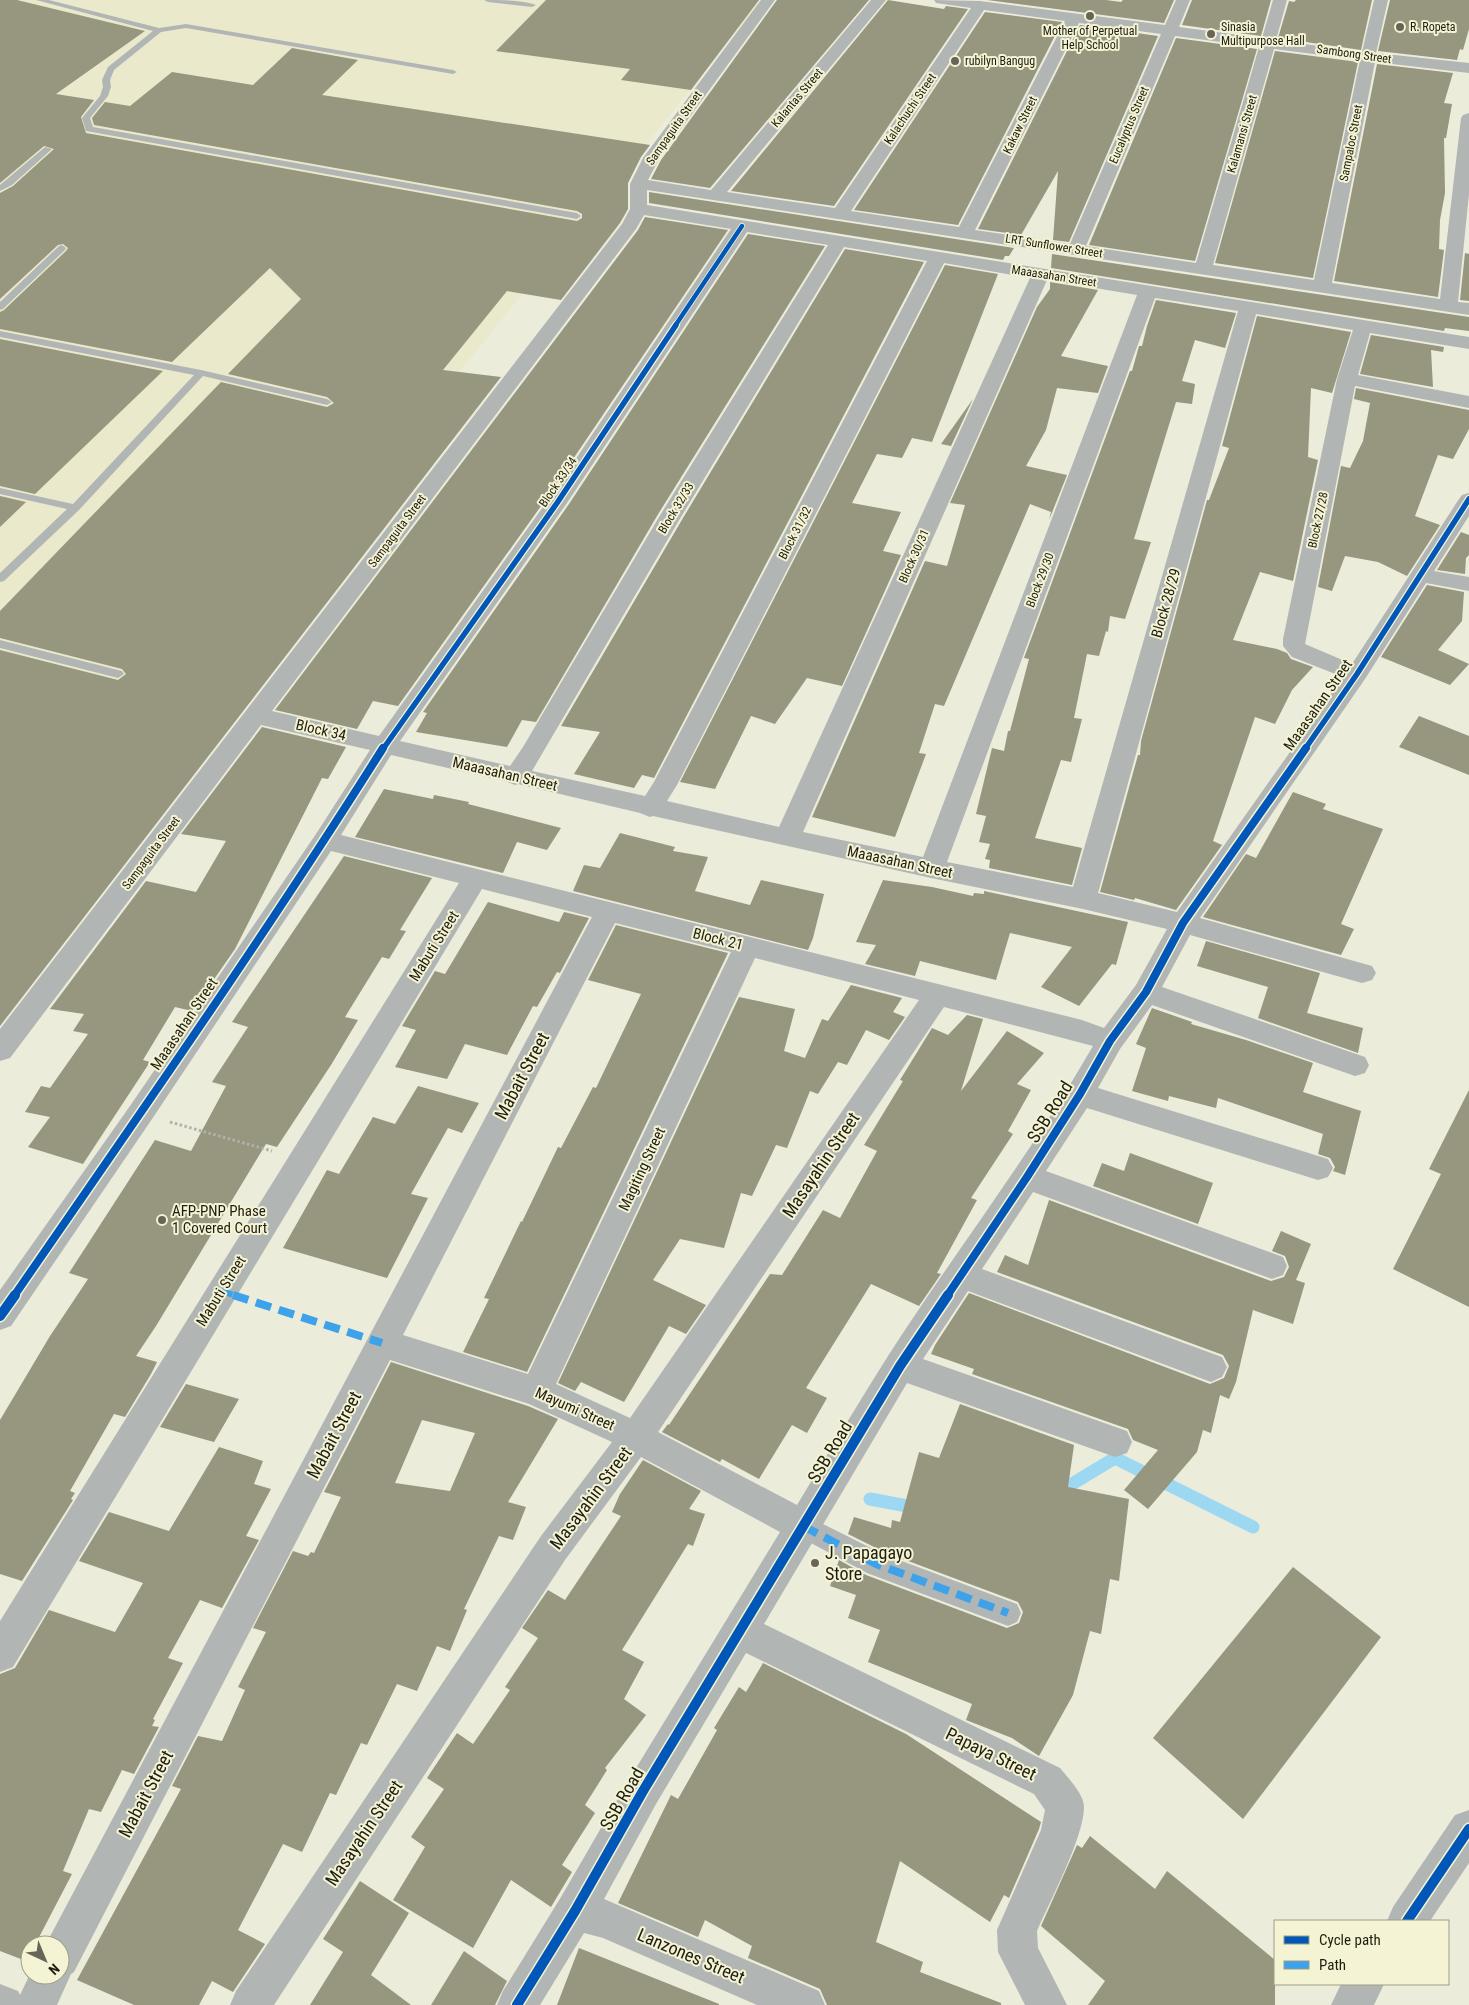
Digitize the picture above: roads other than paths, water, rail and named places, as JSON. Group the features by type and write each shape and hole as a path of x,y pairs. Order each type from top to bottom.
{"street":[{"name":"Sampaguita Street","path":"0,1050 257,716 630,225 639,209 638,184 651,158 768,0"},
{"name":"Kalantas Street","path":"716,195 879,0"},
{"name":"Sambong Street","path":"941,0 1169,31 1269,42 1368,57 1469,68"},
{"name":"Eucalyptus Street","path":"1076,250 1183,0"},
{"name":"Kalamansi Street","path":"1203,269 1280,0"},
{"name":"Sampaloc Street","path":"1322,287 1381,0"},
{"name":"Kalachuchi Street","path":"840,214 980,5"},
{"name":"Kakaw Street","path":"965,233 992,184 1021,121 1074,18"},
{"path":"1448,306 1469,118"},
{"name":"LRT Sunflower Street","path":"638,184 1469,309"},
{"name":"Maaasahan Street","path":"639,209 1469,343"},
{"name":"Block 33/34","path":"385,745 557,503 742,226"},
{"name":"Block 32/33","path":"515,777 532,752 670,517 839,242"},
{"name":"Block 31/32","path":"650,808 665,785 938,258"},
{"name":"Block 30/31","path":"788,838 804,798 1041,274"},
{"name":"Block 29/30","path":"931,869 1148,291"},
{"name":"Block 28/29","path":"1083,899 1248,308"},
{"name":"Block 27/28","path":"1357,674 1300,652 1294,646 1294,639 1347,379 1363,326"},
{"path":"1347,379 1469,402"},
{"name":"Maaasahan Street","path":"0,1316 140,1114 325,840 385,745 650,808 931,869 1083,899 1183,923 1357,674 1469,499"},
{"path":"1420,575 1469,584"},
{"name":"Block 34","path":"257,716 385,745"},
{"name":"Block 21","path":"325,840 938,994 1082,1031 1110,1041"},
{"name":"Mabuti Street","path":"0,1654 476,878"},
{"name":"Mabait Street","path":"70,1939 608,911"},
{"path":"1183,923 1362,973"},
{"name":"SSB Road","path":"517,2005 575,1911 643,1791 740,1630 794,1521 1027,1177 1080,1094 1110,1041 1146,992 1183,923"},
{"name":"Magiting Street","path":"536,1391 747,946"},
{"path":"1146,992 1355,1065"},
{"name":"Masayahin Street","path":"250,2005 553,1548 636,1437 938,994"},
{"path":"1080,1094 1318,1168"},
{"path":"1027,1177 1272,1266"},
{"path":"962,1275 1211,1367"},
{"name":"Mayumi Street","path":"382,1343 536,1391 636,1437 794,1521"},
{"path":"900,1366 1115,1442"},
{"path":"794,1521 876,1564 1008,1613"},
{"name":"Papaya Street","path":"740,1630 1047,1781 1065,1806 1060,1832 1017,1930 1018,1952 1047,2005"},
{"path":"1408,1920 1469,1829"},
{"name":"Lanzones Street","path":"575,1911 605,1918 805,2005"},
{"path":"36,2005 46,1985"},
{"path":"1351,2005 1363,1985"},
{"path":"0,2004 4,2005"}],"lane":[{"path":"40,0 159,30 186,26 453,72"},
{"path":"488,0 532,6"},
{"path":"159,30 111,69 106,80 107,87 104,96 86,118 89,128 577,216"},
{"path":"0,188 10,183 48,149"},
{"path":"0,307 62,248"},
{"path":"0,334 202,372 327,402"},
{"path":"0,578 75,508 202,372"},
{"path":"0,491 75,508"},
{"path":"0,644 118,674"}],"waterway":[{"path":"1057,1493 1115,1458 1253,1527"},
{"path":"870,1499 918,1508"}],"place":[{"name":"Mother of Perpetual Help School","path":"1090,16"},
{"name":"R. Ropeta","path":"1400,27"},
{"name":"Sinasia Multipurpose Hall","path":"1211,34"},
{"name":"rubilyn Bangug","path":"955,61"},
{"name":"AFP-PNP Phase 1 Covered Court","path":"162,1220"},
{"name":"J. Papagayo Store","path":"815,1563"}]}
